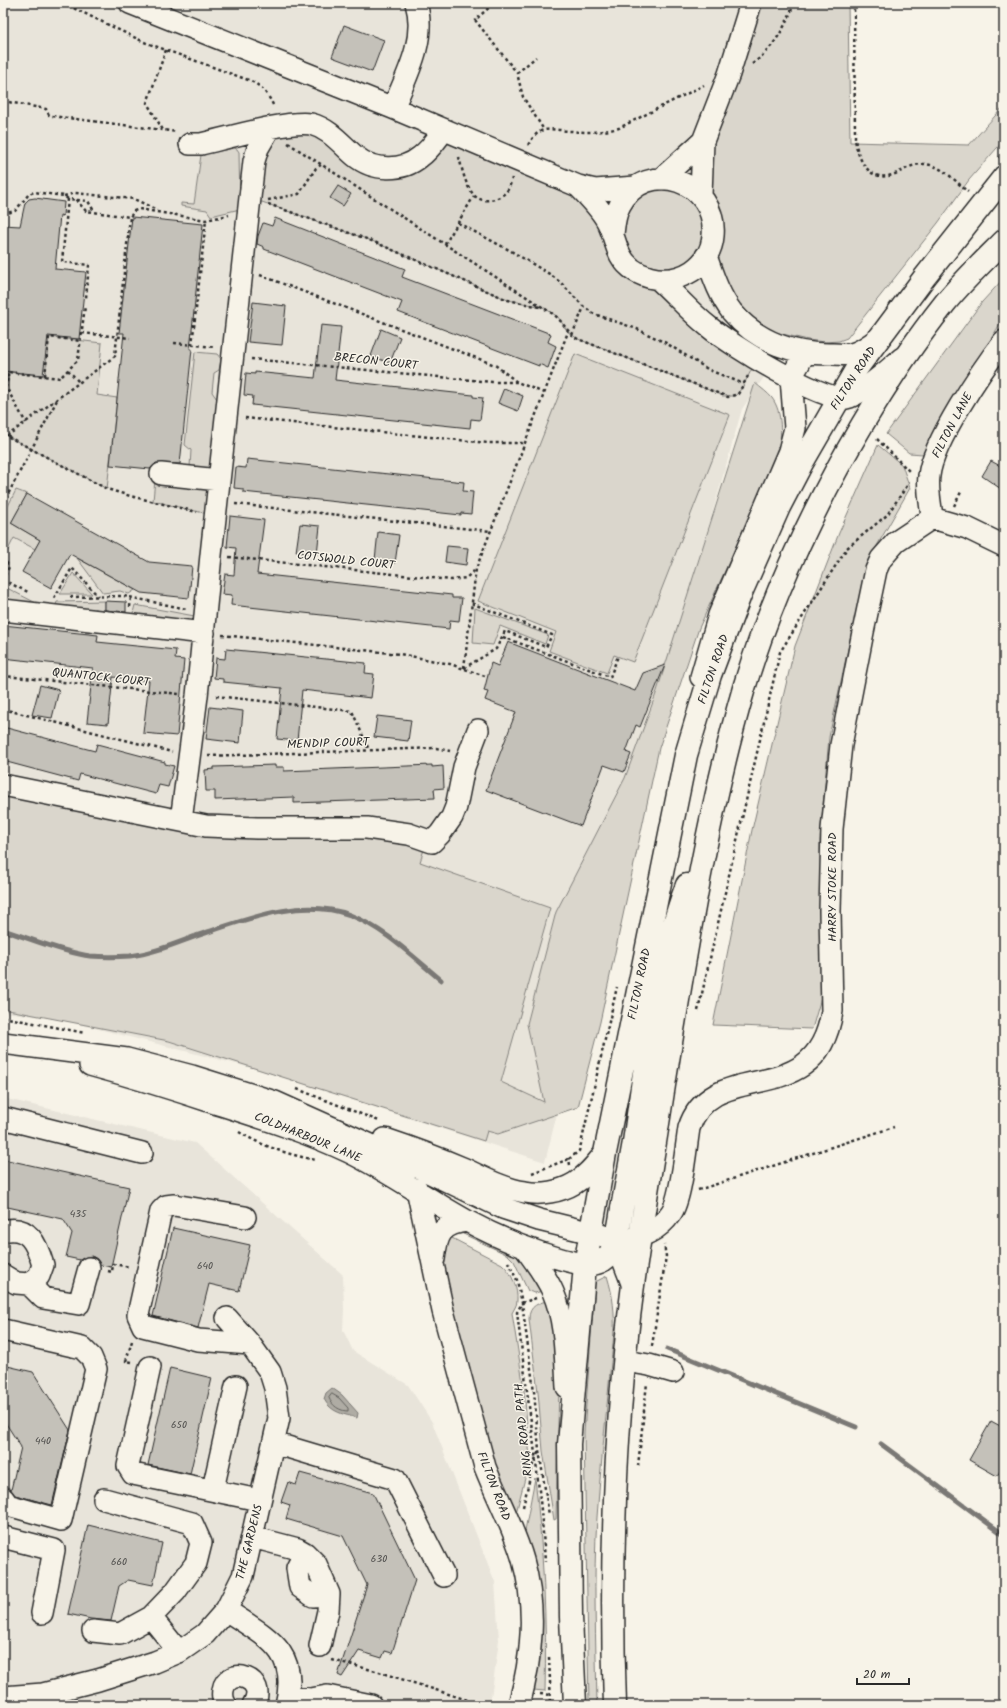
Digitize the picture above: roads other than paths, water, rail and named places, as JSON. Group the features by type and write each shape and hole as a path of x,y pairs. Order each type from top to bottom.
{"main road":[{"name":"FILTON ROAD","path":"574,1705 571,1617 569,1444 585,1265 605,1153 686,755 710,675 757,554 799,469 839,398 878,339 1004,177"},
{"path":"615,1705 615,1542 618,1452 632,1286 693,909 708,830 744,687 767,619 804,531 836,468 878,397 905,356 947,301 1004,241"},
{"path":"585,1265 601,1262 611,1251 614,1242 629,1173 657,997 676,915 708,830"}],"street":[{"path":"130,3 393,108 578,186 595,190 636,187"},
{"path":"393,108 417,47 419,25 416,3"},
{"path":"701,195 703,141 729,74 751,3"},
{"path":"186,138 201,144 278,130 302,124 318,126 332,134 361,160 375,167 390,168 405,165 419,158 435,142 449,132"},
{"path":"181,821 204,633 210,555 242,269 255,206 255,158 258,148 278,130"},
{"path":"662,179 703,141"},
{"path":"578,186 600,210 607,221 618,251 628,265 642,275 658,280 672,279 685,275 697,267 706,256 713,241 714,225 710,209 701,195 690,186 676,180 662,179 648,181 636,187 626,195 619,205 614,219 613,234"},
{"path":"706,256 718,290 733,312 754,332 768,341 805,353 851,354 878,339"},
{"path":"658,280 722,338 791,378 839,398 850,397 862,390 905,356"},
{"name":"FILTON LANE","path":"932,518 923,474 935,456 950,424 980,374 1004,341"},
{"path":"686,755 698,688 719,615 793,440 795,417 791,378 805,353"},
{"path":"161,474 219,480"},
{"path":"932,518 967,528 1004,546"},
{"name":"HARRY STOKE ROAD","path":"614,1242 629,1241 640,1237 658,1225 671,1213 675,1206 689,1128 696,1113 702,1106 711,1098 729,1089 794,1072 812,1058 827,1031 832,1011 830,880 833,822 842,738 863,632 876,570 882,559 896,542 932,518"},
{"path":"3,610 50,604 204,633"},
{"path":"3,785 206,826 240,828 367,828 409,834 432,842 440,834 452,817 456,807 459,783 478,730"},
{"name":"COLDHARBOUR LANE","path":"9,1044 127,1059 192,1076 275,1102 391,1154 502,1208 539,1220 604,1236 614,1242"},
{"name":"COLDHARBOUR LANE","path":"9,1044 133,1076 285,1126 348,1152 377,1166 417,1189 467,1221 524,1248 585,1265"},
{"path":"275,1102 401,1144 508,1188 524,1192 552,1192 574,1184 590,1171 605,1153"},
{"path":"3,1118 142,1153"},
{"name":"FILTON ROAD","path":"417,1189 424,1216 433,1268 447,1326 485,1467 494,1492 516,1541 528,1582 532,1615 532,1635 527,1670 518,1705"},
{"path":"245,1217 174,1205 166,1206 161,1212 138,1315 143,1326 198,1340 250,1344"},
{"name":"FILTON ROAD","path":"433,1268 437,1242 441,1232 449,1225 467,1221"},
{"path":"3,1231 10,1229 28,1234 37,1244 43,1265 39,1276 29,1284"},
{"path":"614,1242 618,1247 625,1263 632,1286"},
{"path":"524,1248 538,1267 553,1292 564,1332 569,1444"},
{"path":"3,1275 16,1282 29,1284 43,1298 79,1304 89,1268"},
{"name":"THE GARDENS","path":"3,1697 43,1694 98,1680 155,1662 179,1652 205,1634 226,1610 243,1576 259,1500 279,1418 275,1388 270,1372 250,1344 227,1318"},
{"path":"3,1330 82,1348 91,1357 96,1368 61,1520 8,1505 3,1498"},
{"path":"625,1361 649,1365 673,1372"},
{"path":"150,1368 128,1466 133,1474 213,1489 259,1500"},
{"path":"213,1489 236,1386"},
{"path":"274,1442 395,1480 444,1576"},
{"path":"93,1631 120,1634 151,1617 175,1592 196,1563 201,1543 192,1523 104,1500"},
{"path":"3,1537 54,1550 42,1612"},
{"path":"252,1537 298,1549 305,1553 297,1568 300,1587 313,1596 329,1594 324,1652"},
{"path":"226,1610 260,1633 284,1656 290,1674 287,1701 328,1696 361,1704"},
{"path":"151,1617 179,1652"},
{"path":"226,1705 223,1698 224,1687 232,1678 238,1676 248,1678 255,1686 257,1695 255,1705"}],"water":[{"path":"332,1388 342,1395 358,1413 357,1418 338,1412 327,1404 324,1399 326,1393"}],"waterway":[{"path":"3,930 58,949 80,954 100,957 130,956 150,952 260,916 296,909 314,908 332,910 350,915 375,927 441,980"},
{"path":"667,1349 856,1427"},
{"path":"881,1444 1004,1535"}]}
